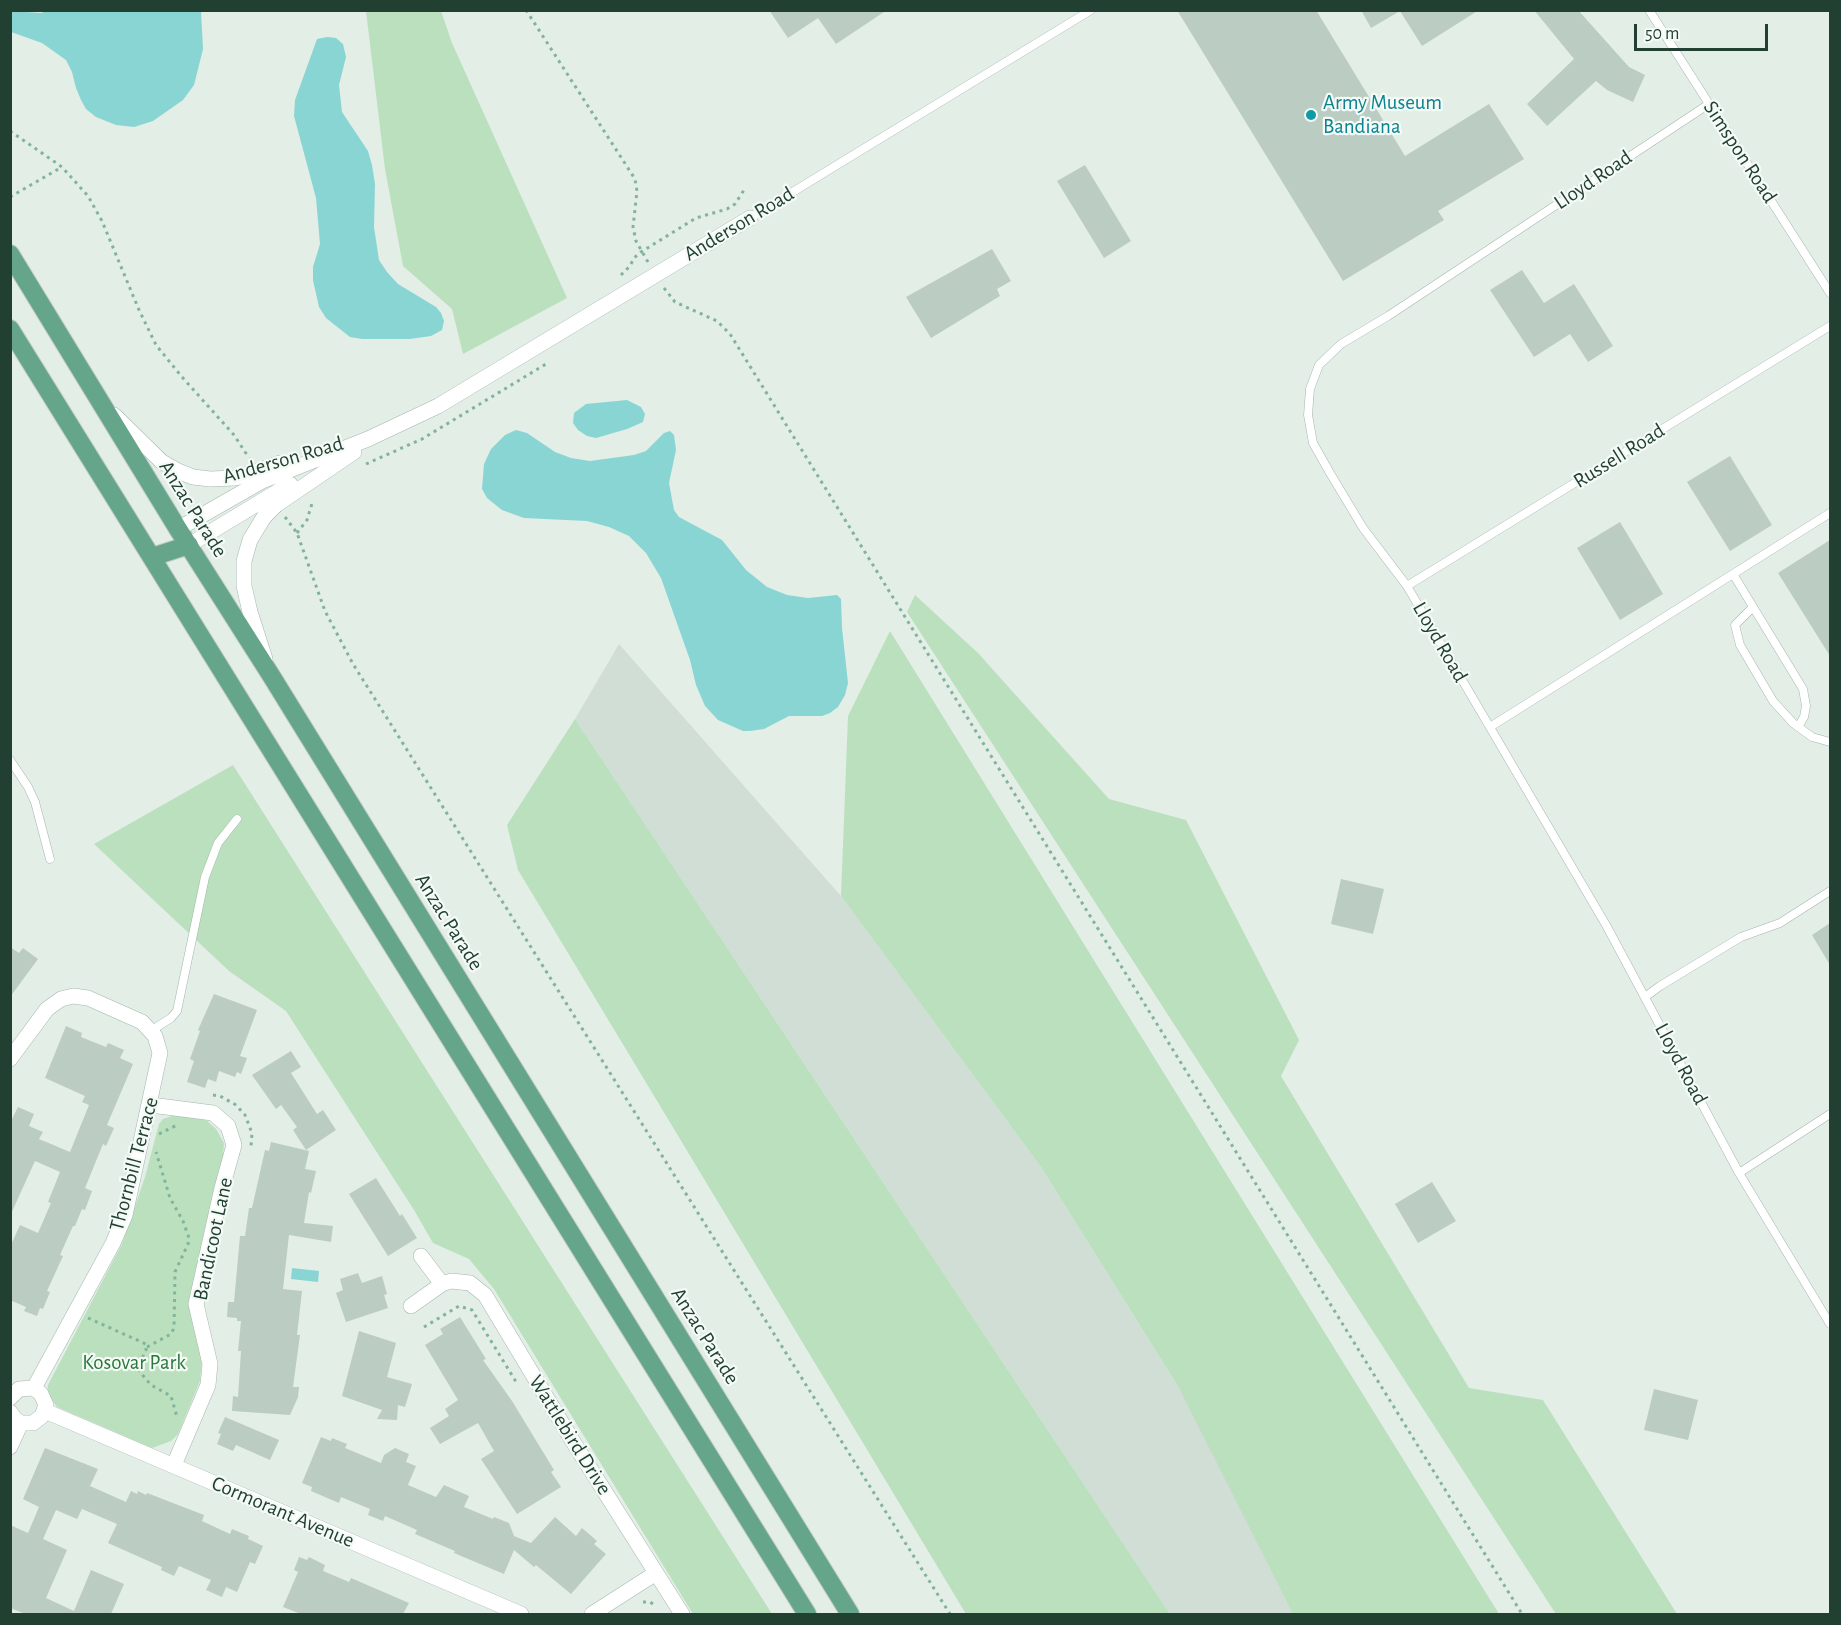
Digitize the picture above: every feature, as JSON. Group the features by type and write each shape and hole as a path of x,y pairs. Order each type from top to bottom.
{"main road":[{"name":"Anzac Parade","path":"10,254 850,1614"},
{"path":"10,329 807,1614"},
{"path":"152,557 178,529"},
{"path":"152,557 189,545"}],"street":[{"name":"Anderson Road","path":"189,545 368,439 438,406 750,218"},
{"name":"Anderson Road","path":"102,403 152,454 178,471 200,478 219,480 236,478 384,431"},
{"name":"Anderson Road","path":"272,677 246,600 244,561 250,540 264,517 276,505 384,431"},
{"name":"Anderson Road","path":"178,529 262,481 368,439"},
{"path":"10,1059 47,1010 55,1002 67,997 83,997 114,1009 138,1019 152,1030"},
{"name":"Thornbill Terrace","path":"34,1388 113,1243 125,1215 151,1105 160,1053 152,1030"},
{"name":"Bandicoot Lane","path":"151,1105 210,1112 221,1118 231,1130 234,1145 196,1304 210,1364 208,1385 174,1465"},
{"path":"411,1306 442,1284 421,1256"},
{"name":"Wattlebird Drive","path":"442,1284 451,1281 466,1282 477,1287 485,1295 572,1440 682,1614"},
{"path":"10,1447 16,1417 27,1424 38,1420 45,1411 44,1399 34,1388 19,1389 11,1398"},
{"name":"Cormorant Avenue","path":"45,1411 521,1614"},
{"path":"592,1614 656,1573"}],"lane":[{"name":"Anderson Road","path":"750,218 1091,10"},
{"name":"Simspon Road","path":"1649,10 1830,293"},
{"name":"Lloyd Road","path":"1709,104 1388,316 1341,344 1319,365 1310,389 1308,415 1313,443 1364,528 1407,586 1490,727 1606,925 1739,1173 1830,1324"},
{"name":"Russell Road","path":"1407,586 1830,326"},
{"path":"1490,727 1830,513"},
{"path":"1733,574 1803,689 1806,706 1804,717 1798,727"},
{"path":"1753,607 1735,625 1740,645 1773,701 1798,727 1812,737 1830,742"},
{"path":"10,760 32,795 50,859"},
{"path":"152,1030 171,1018 177,1011 205,877 218,843 237,819"},
{"path":"1645,997 1659,986 1741,937 1780,923 1830,891"},
{"path":"1739,1173 1830,1114"}],"path":[{"path":"526,10 635,179"},
{"path":"10,131 62,168 88,196 102,221 138,310 156,345 234,435 256,472"},
{"path":"10,197 62,168"},
{"path":"621,275 641,252 696,219 727,209 735,204 744,190"},
{"path":"730,334 1522,1614"},
{"path":"365,465 422,439 546,364"},
{"path":"297,533 306,520 316,491"},
{"path":"276,505 297,533 325,610 353,664 950,1614"},
{"path":"156,1140 160,1133 186,1122 188,1110"},
{"path":"156,1148 163,1181 189,1239 175,1272 174,1328 171,1334 147,1347 138,1367 151,1385 171,1396 177,1422"},
{"path":"424,1327 459,1306 471,1310 519,1388"},
{"path":"75,1313 142,1341 147,1347"},
{"path":"624,1593 635,1606 642,1602 650,1602 659,1610"}],"shaded area":[{"path":"619,644 841,896 1041,1167 1179,1388 1338,1614 1170,1614 575,719"}],"green space":[{"path":"366,11 441,11 452,43 567,298 463,354 452,309 403,266 385,169"},
{"path":"915,595 978,653 1109,799 1186,820 1299,1040 1281,1076 1469,1388 1543,1400 1677,1614 1556,1614 907,612"},
{"path":"890,631 1499,1614 1293,1614 1179,1388 1041,1167 841,896 848,716"},
{"path":"575,719 1170,1614 966,1614 518,870 507,825"},
{"path":"233,765 772,1614 693,1614 494,1289 469,1259 433,1243 286,1011 229,971 94,844"},
{"name":"Kosovar Park","path":"175,1115 205,1119 216,1129 224,1143 223,1157 195,1286 202,1360 200,1381 178,1434 171,1441 152,1448 57,1407 47,1393 48,1385 122,1244 145,1177 159,1124 163,1119"}],"water":[{"path":"48,10 201,11 203,49 194,85 183,100 153,121 134,127 116,125 96,117 86,109 81,100 66,60 42,43 11,32 11,11 41,13"},
{"path":"336,38 343,44 346,57 339,85 342,112 368,151 372,165 375,184 374,227 379,260 398,284 436,307 441,313 444,321 442,330 431,336 410,339 350,337 326,318 319,307 313,280 313,267 320,244 316,198 294,116 295,100 317,39"},
{"path":"627,400 641,407 645,414 643,422 596,438 587,436 573,423 574,413 586,404"},
{"path":"516,430 527,433 555,452 571,458 590,461 634,455 646,451 664,433 670,431 674,435 676,450 669,483 674,510 679,517 722,540 746,570 767,587 787,595 808,598 837,595 841,599 848,683 845,695 838,707 822,716 789,716 764,729 750,731 743,731 718,720 705,706 696,685 690,660 661,578 646,553 629,536 587,521 524,518 502,510 487,498 482,489 484,464 491,449 505,435"},
{"path":"292,1268 319,1271 318,1282 291,1279"}],"building":[{"path":"769,10 887,10 836,44 818,18 788,38"},
{"name":"Army Museum Bandiana","path":"1177,10 1316,10 1405,156 1489,104 1524,159 1438,211 1444,220 1343,281"},
{"path":"1361,10 1479,10 1422,46 1400,11 1371,28"},
{"path":"1534,10 1578,10 1629,67 1645,75 1633,102 1607,90 1596,81 1547,126 1527,104 1574,59"},
{"path":"1085,165 1131,241 1104,258 1057,181"},
{"path":"992,249 1011,281 997,289 1000,296 931,338 906,297"},
{"path":"1522,270 1544,303 1574,284 1613,346 1588,362 1570,334 1534,357 1490,290"},
{"path":"1730,456 1772,525 1730,551 1687,482"},
{"path":"1620,522 1663,594 1620,620 1577,548"},
{"path":"1830,540 1830,656 1778,573"},
{"path":"1341,879 1384,889 1373,934 1331,924"},
{"path":"1830,923 1830,965 1812,935"},
{"path":"10,947 19,953 23,948 38,959 10,997"},
{"path":"214,994 257,1010 240,1056 247,1058 241,1074 237,1072 235,1077 219,1071 216,1082 208,1079 205,1088 187,1082 194,1061 190,1059 200,1031 198,1030"},
{"path":"66,1026 82,1033 81,1037 106,1047 108,1043 124,1050 120,1058 133,1064 107,1125 114,1128 106,1146 103,1144 85,1188 92,1191 85,1210 82,1209 73,1226 60,1255 63,1256 47,1291 50,1292 43,1309 40,1308 37,1316 24,1311 26,1307 10,1300 10,1247 20,1225 38,1233 51,1203 48,1202 60,1172 35,1161 10,1216 10,1123 18,1107 34,1114 29,1126 43,1132 39,1139 70,1152 89,1105 82,1102 85,1096 45,1078"},
{"path":"291,1051 301,1067 291,1073 317,1114 323,1110 336,1130 306,1150 293,1130 297,1127 281,1105 276,1109 252,1075"},
{"path":"271,1142 309,1151 305,1169 316,1171 311,1193 309,1192 304,1223 333,1226 331,1242 289,1235 283,1289 302,1291 297,1335 300,1335 293,1387 299,1387 298,1397 290,1415 232,1411 233,1396 238,1397 241,1351 238,1351 241,1321 227,1317 228,1302 234,1302 240,1236 245,1236 249,1208 252,1208 265,1150 269,1151"},
{"path":"376,1178 417,1238 388,1256 349,1194"},
{"path":"1432,1182 1456,1221 1418,1243 1395,1204"},
{"path":"358,1273 362,1283 382,1276 388,1308 346,1322 336,1293 343,1290 340,1279"},
{"path":"460,1317 486,1359 483,1360 512,1401 554,1470 551,1472 561,1487 517,1514 481,1459 494,1451 478,1423 440,1444 430,1428 449,1416 445,1409 458,1400 425,1345 443,1334 440,1329"},
{"path":"359,1331 396,1343 387,1377 412,1384 405,1407 398,1405 397,1420 377,1419 382,1410 342,1396"},
{"path":"1654,1389 1698,1400 1688,1440 1644,1430"},
{"path":"225,1417 279,1440 270,1460 236,1445 233,1451 217,1444 221,1434 218,1433"},
{"path":"321,1437 331,1441 332,1438 347,1444 345,1448 381,1463 384,1455 395,1448 409,1454 406,1462 416,1466 408,1485 436,1497 444,1485 469,1496 464,1507 509,1523 514,1536 531,1543 555,1517 576,1536 582,1528 597,1541 594,1544 606,1554 571,1594 514,1550 504,1574 415,1534 417,1530 385,1516 383,1521 368,1515 370,1509 341,1497 339,1503 311,1491 312,1487 302,1483"},
{"path":"45,1448 98,1469 90,1486 126,1502 131,1491 137,1494 138,1491 146,1495 147,1493 204,1515 202,1521 230,1534 232,1529 249,1536 248,1539 263,1546 255,1564 250,1562 237,1592 226,1587 222,1597 206,1590 211,1580 179,1566 174,1576 161,1570 162,1567 108,1543 117,1524 82,1509 77,1519 56,1510 43,1539 67,1550 46,1598 74,1611 91,1570 124,1584 111,1614 26,1614 10,1608 10,1525 28,1533 39,1507 23,1499"},
{"path":"299,1557 307,1560 309,1557 325,1565 323,1571 349,1582 351,1578 409,1603 403,1614 301,1614 283,1607 298,1572 294,1570"}],"place":[{"name":"Army Museum Bandiana","path":"1311,115"}]}
